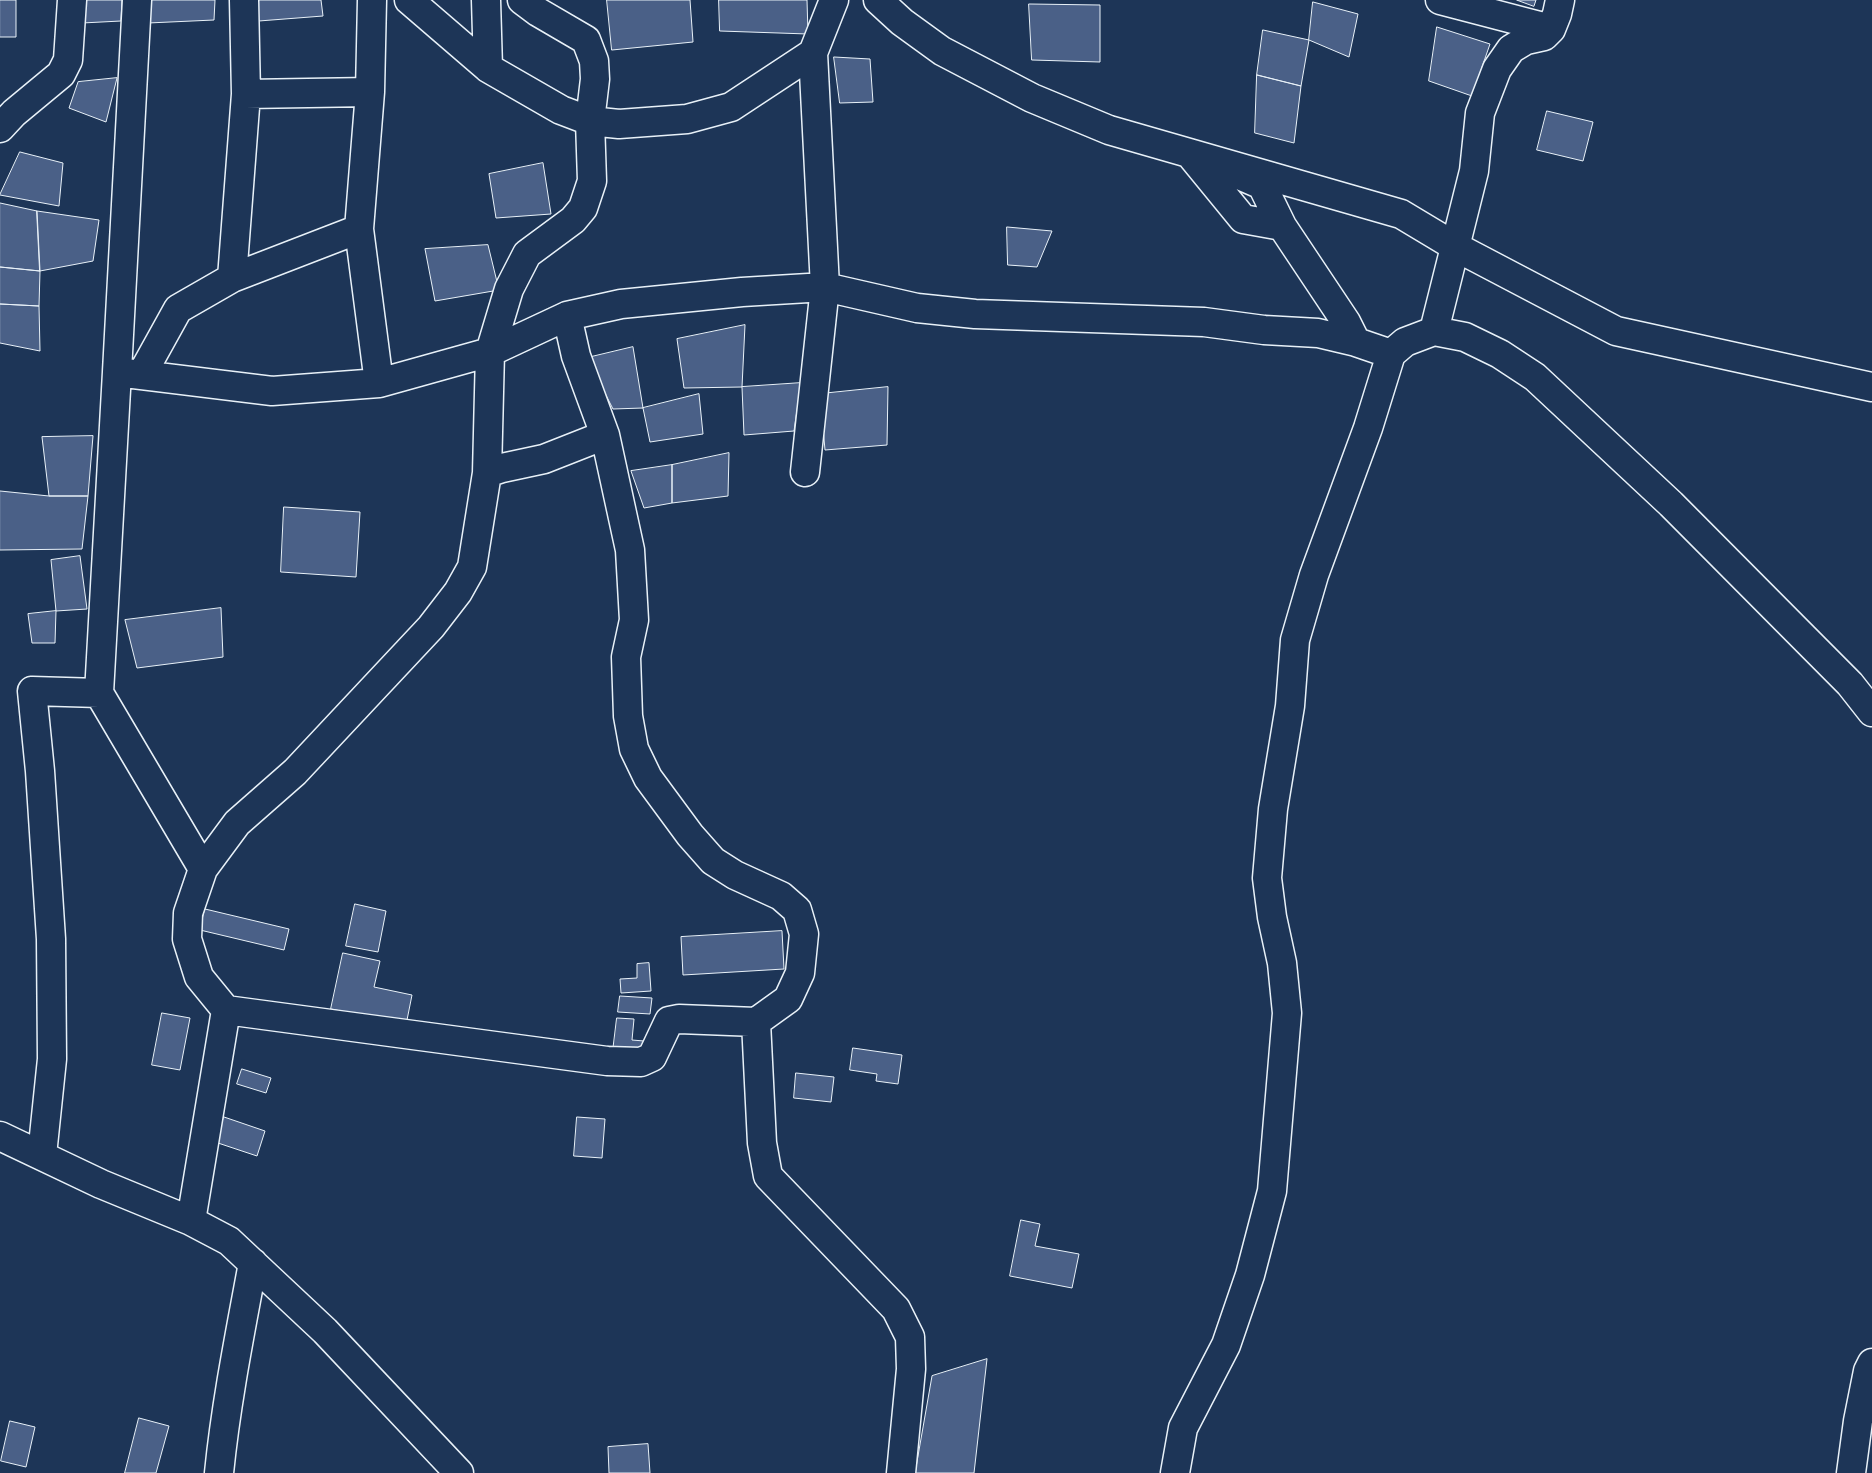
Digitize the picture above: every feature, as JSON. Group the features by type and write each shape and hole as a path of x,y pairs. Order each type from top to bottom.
{"street":[{"path":"0,128 14,113 61,74 68,60 72,0"},
{"path":"137,0 130,373 99,693 203,869"},
{"path":"232,278 246,94 244,0"},
{"path":"372,0 370,92 359,229 379,382"},
{"path":"409,0 488,68 562,110 590,121 619,124 687,119 731,107 813,53"},
{"path":"486,0 488,68"},
{"path":"522,0 538,12 586,40 594,61 595,79 590,121 592,181 583,208 574,220 527,254 509,289 490,352 487,473 472,567 458,592 431,627 294,772 237,823 203,869 188,913 187,940 199,978 226,1010 607,1061 641,1062 652,1056 669,1020 679,1018 756,1022 788,1000 800,973 804,934 797,910 781,896 735,875 713,861 690,835 648,778 634,749 628,716 626,657 634,620 630,550 605,436 576,356 567,316"},
{"path":"805,472 825,287 813,53 834,0"},
{"path":"878,0 902,22 942,51 1032,98 1109,130 1401,214 1456,246 1616,331 1872,386"},
{"path":"1440,0 1551,29"},
{"path":"1434,331 1474,171 1480,113 1496,68 1511,49 1526,40 1544,36 1551,29 1560,0"},
{"path":"246,94 370,92"},
{"path":"1189,153 1262,185 1282,226 1346,322 1356,342"},
{"path":"1189,153 1243,219 1282,226"},
{"path":"130,373 178,309 232,278 359,229"},
{"path":"130,373 272,391 379,382 490,352 567,316 621,304 742,292 825,287 916,308 976,314 1204,322 1264,330 1318,333 1356,342 1391,354"},
{"path":"1175,1473 1183,1428 1226,1345 1250,1276 1272,1191 1287,1013 1282,963 1272,917 1267,878 1273,810 1290,706 1295,640 1314,575 1368,428 1391,354 1405,342 1434,331 1465,337 1500,354 1535,377 1678,510 1850,684 1872,712"},
{"path":"487,473 544,459 605,436"},
{"path":"42,1154 52,1058 52,939 32,691 99,693"},
{"path":"191,1221 226,1010"},
{"path":"756,1022 762,1143 768,1176 896,1309 910,1336 911,1369 901,1473"},
{"path":"0,1136 42,1154 101,1184 191,1221 229,1241 325,1331 459,1473"},
{"path":"219,1473 222,1440 253,1263"},
{"path":"1851,1473 1858,1421 1868,1371 1872,1364"}],"building":[{"path":"0,0 16,0 16,37 0,37"},
{"path":"83,0 122,0 121,21 82,23"},
{"path":"145,0 215,0 214,20 148,23"},
{"path":"254,0 321,0 323,16 259,21"},
{"path":"607,0 690,0 693,42 612,50"},
{"path":"719,0 807,0 808,34 720,31"},
{"path":"1517,0 1536,0 1534,6"},
{"path":"1313,2 1358,14 1349,57 1309,40"},
{"path":"1029,4 1100,5 1100,62 1032,60"},
{"path":"1437,27 1490,44 1472,96 1429,81"},
{"path":"1263,30 1309,40 1301,86 1257,75"},
{"path":"834,57 870,59 873,102 840,103"},
{"path":"1257,75 1301,86 1294,143 1255,133"},
{"path":"117,78 106,122 69,108 78,82"},
{"path":"1547,111 1593,122 1583,161 1537,150"},
{"path":"20,152 63,163 59,206 0,195"},
{"path":"543,163 551,214 496,218 489,174"},
{"path":"0,203 37,211 40,271 0,267"},
{"path":"37,211 99,220 93,261 40,271"},
{"path":"1007,227 1052,231 1037,267 1008,265"},
{"path":"488,245 499,290 435,301 425,249"},
{"path":"0,267 40,271 39,306 0,304"},
{"path":"0,304 39,306 40,351 0,343"},
{"path":"745,325 742,387 684,388 677,339"},
{"path":"633,347 643,408 613,409 587,358"},
{"path":"801,383 794,431 744,435 742,387"},
{"path":"888,387 887,445 825,450 820,394"},
{"path":"699,394 703,434 650,442 643,408"},
{"path":"93,436 88,496 49,496 42,437"},
{"path":"729,453 728,496 672,503 672,465"},
{"path":"672,465 672,503 644,508 631,471"},
{"path":"0,491 49,496 88,496 82,549 0,550"},
{"path":"284,507 360,512 356,577 281,572"},
{"path":"80,556 87,609 56,611 51,560"},
{"path":"221,608 223,657 137,668 125,620"},
{"path":"56,611 55,643 32,643 28,614"},
{"path":"355,904 386,911 378,952 346,946"},
{"path":"205,909 289,929 284,950 200,930"},
{"path":"782,931 784,969 683,975 681,937"},
{"path":"343,953 380,961 374,987 412,995 406,1025 331,1009"},
{"path":"649,963 651,991 621,993 620,979 637,978 637,964"},
{"path":"620,996 652,998 650,1014 618,1012"},
{"path":"162,1013 190,1018 180,1070 152,1065"},
{"path":"617,1018 634,1019 632,1040 644,1041 642,1053 613,1051"},
{"path":"853,1048 902,1055 898,1084 876,1081 877,1074 850,1070"},
{"path":"242,1069 271,1078 266,1093 237,1084"},
{"path":"796,1073 834,1077 831,1102 794,1098"},
{"path":"224,1117 265,1131 257,1156 215,1142"},
{"path":"577,1117 605,1119 602,1158 574,1156"},
{"path":"1021,1220 1040,1224 1035,1246 1079,1254 1072,1288 1010,1276"},
{"path":"987,1359 974,1473 915,1473 932,1376"},
{"path":"139,1418 169,1426 156,1473 125,1473"},
{"path":"10,1421 35,1427 26,1467 1,1461"},
{"path":"648,1444 650,1473 609,1473 608,1447"}]}
